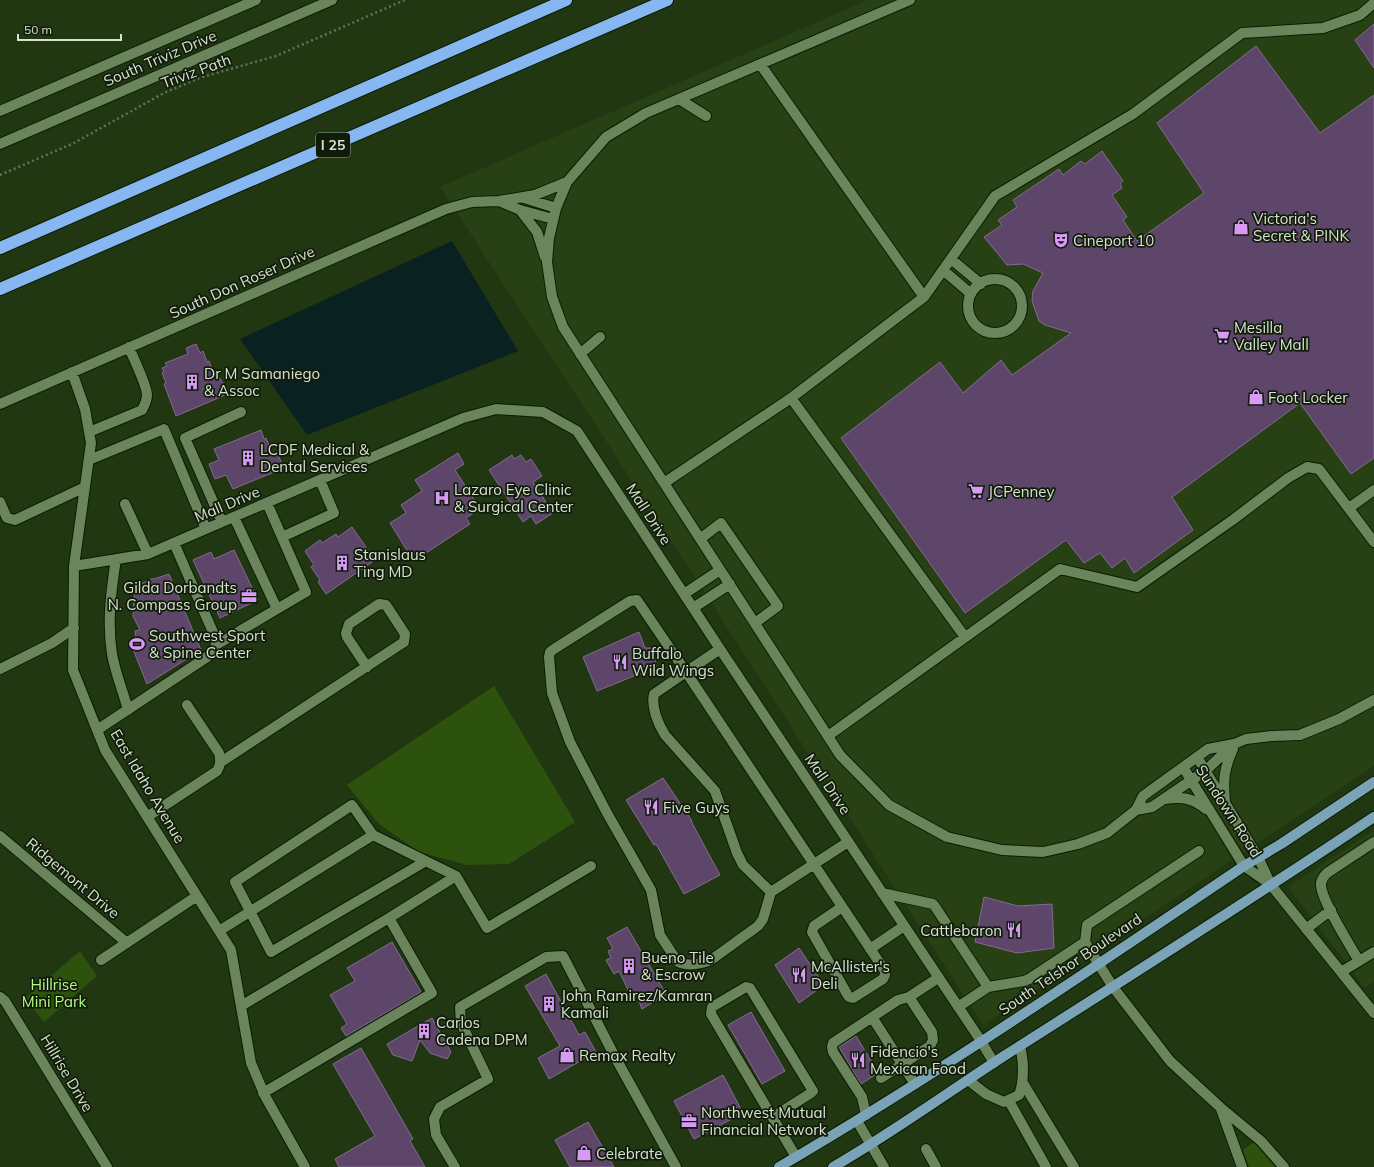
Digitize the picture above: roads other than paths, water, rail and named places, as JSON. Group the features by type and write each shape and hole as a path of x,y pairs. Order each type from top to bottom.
{"highway":[{"name":"I 25","path":"0,248 566,0"},
{"name":"I 25","path":"0,289 667,0"}],"main road":[{"name":"South Telshor Boulevard","path":"779,1167 857,1121 915,1084 1244,866 1281,844 1374,782"},
{"path":"833,1167 871,1145 1020,1046 1271,886 1374,817"}],"street":[{"path":"0,111 256,0"},
{"name":"South Triviz Drive","path":"0,144 332,0"},
{"path":"547,262 549,238 553,219 567,182 606,137 646,113 910,0"},
{"path":"664,483 790,398 924,297 995,196 1133,114 1242,33 1323,28 1360,15 1374,3"},
{"path":"760,64 924,297"},
{"path":"679,99 706,116"},
{"path":"522,197 535,195 567,182"},
{"name":"South Don Roser Drive","path":"0,404 446,209 472,202 499,201 522,197 556,208"},
{"name":"South Don Roser Drive","path":"499,201 520,210 553,219"},
{"path":"520,210 537,232 547,262 552,297 563,327 840,755 889,805 947,837 1002,850 1043,852 1078,844 1107,833 1136,810 1143,796 1208,749 1234,744 1246,739 1300,735 1339,719 1374,700"},
{"path":"951,259 981,284"},
{"path":"943,270 971,294"},
{"path":"993,279 1002,280 1011,284 1017,290 1021,298 1022,308 1016,324 1001,332 993,333 984,331 977,326 969,311 971,294 977,286 984,281 993,279"},
{"path":"580,354 600,337"},
{"path":"89,432 142,410 144,406 147,394 128,348"},
{"name":"East Idaho Avenue","path":"72,372 85,409 91,443 74,566 73,670 105,750 231,950 251,1063 263,1093 305,1167"},
{"path":"790,398 964,636"},
{"name":"Mall Drive","path":"74,566 148,554 463,418 496,409 543,412 577,431 981,1041 994,1063"},
{"path":"222,522 185,438 241,412"},
{"path":"89,460 164,429 206,529"},
{"path":"828,736 964,636 1060,569 1137,587 1288,478 1307,467 1319,469 1374,542"},
{"path":"185,479 200,472"},
{"path":"282,537 334,513 320,480"},
{"path":"0,502 7,518 14,520 85,487"},
{"path":"1349,508 1374,490"},
{"path":"97,730 210,655 216,645 306,592 267,503"},
{"path":"125,504 148,554"},
{"path":"234,517 277,609"},
{"path":"700,539 721,524 778,606 755,623"},
{"path":"174,543 216,639 216,645"},
{"path":"116,559 110,596 109,627 112,654 128,710"},
{"path":"684,594 720,570"},
{"path":"693,608 730,584"},
{"path":"842,907 814,926 812,932 849,997 853,998 883,979 885,971 842,907 814,864 686,672 637,600 630,601 550,652 549,657 552,693 570,742 607,813 651,890 660,935 677,962 682,964 705,963 711,960 758,926 763,919 771,892 814,864 848,842"},
{"path":"147,817 216,770 221,762 367,667 404,642 405,634 386,606 382,604 379,604 349,624 347,628 347,637 367,667"},
{"path":"0,669 52,643 74,628"},
{"path":"720,649 654,694 654,707 660,728 665,735 715,791 737,853 743,865 771,892"},
{"path":"187,705 219,753 221,762"},
{"path":"1136,810 1152,807 1205,770 1234,744"},
{"path":"1226,805 1224,772 1234,744"},
{"name":"Sundown Road","path":"1197,757 1258,858 1271,886 1374,1013"},
{"name":"Sundown Road","path":"1182,767 1244,866 1271,886"},
{"path":"1163,799 1188,798 1200,804 1211,813"},
{"path":"426,861 271,952 235,882 352,805 373,835 426,861 456,876 488,928 591,866"},
{"path":"219,931 373,835"},
{"name":"Ridgemont Drive","path":"0,836 127,943"},
{"path":"1359,961 1337,926 1320,885 1322,877 1327,872 1374,842"},
{"path":"1200,851 1087,925 1084,942 1112,987 1170,1061 1221,1108 1261,1141 1284,1167"},
{"path":"241,1006 456,876"},
{"path":"882,893 933,904 988,987"},
{"path":"101,960 197,896"},
{"path":"1306,929 1330,910"},
{"path":"263,1093 432,993 388,918"},
{"path":"870,949 904,926"},
{"path":"958,1007 988,987 1029,979 1084,942"},
{"path":"1341,972 1374,952"},
{"path":"455,1167 436,1135 434,1119 440,1107 488,1079 461,1023 460,1007 546,957 563,956 614,1055 676,1167"},
{"path":"866,1115 862,1096 833,1052 833,1043 898,1000 908,997 938,978"},
{"path":"773,1117 811,1094 813,1090 754,994 750,988 746,986 712,1007 711,1014 796,1157"},
{"name":"Hillrise Drive","path":"0,997 5,1001 106,1167"},
{"path":"881,1078 930,1046 933,1040 932,1032 908,997"},
{"path":"872,1017 915,1084"},
{"path":"968,1080 986,1094 1004,1102 1019,1094 1023,1083 1024,1064 1020,1046"},
{"path":"1023,1083 1074,1167"},
{"path":"1009,1100 1046,1167"},
{"path":"1221,1108 1242,1167"},
{"path":"857,1121 884,1167"},
{"path":"926,1149 936,1167"}],"water":[{"path":"452,241 518,351 307,435 240,339"}],"place":[{"name":"Victoria's Secret & PINK","path":"1241,227"},
{"name":"Cineport 10","path":"1061,240"},
{"name":"Mesilla Valley Mall","path":"1222,336"},
{"name":"Dr M Samaniego & Assoc","path":"192,382"},
{"name":"Foot Locker","path":"1256,397"},
{"name":"LCDF Medical & Dental Services","path":"248,458"},
{"name":"JCPenney","path":"976,491"},
{"name":"Lazaro Eye Clinic & Surgical Center","path":"442,498"},
{"name":"Stanislaus Ting MD","path":"342,563"},
{"name":"Gilda Dorbandts N. Compass Group","path":"249,596"},
{"name":"Southwest Sport & Spine Center","path":"137,644"},
{"name":"Buffalo Wild Wings","path":"620,662"},
{"name":"Five Guys","path":"651,807"},
{"name":"Cattlebaron","path":"1014,930"},
{"name":"Bueno Tile & Escrow","path":"629,966"},
{"name":"McAllister's Deli","path":"799,975"},
{"name":"John Ramirez/Kamran Kamali","path":"549,1004"},
{"name":"Carlos Cadena DPM","path":"424,1031"},
{"name":"Remax Realty","path":"567,1055"},
{"name":"Fidencio's Mexican Food","path":"858,1060"},
{"name":"Northwest Mutual Financial Network","path":"689,1121"},
{"name":"Celebrate","path":"584,1153"}],"park label":[{"name":"Hillrise Mini Park","path":"54,992"}]}
